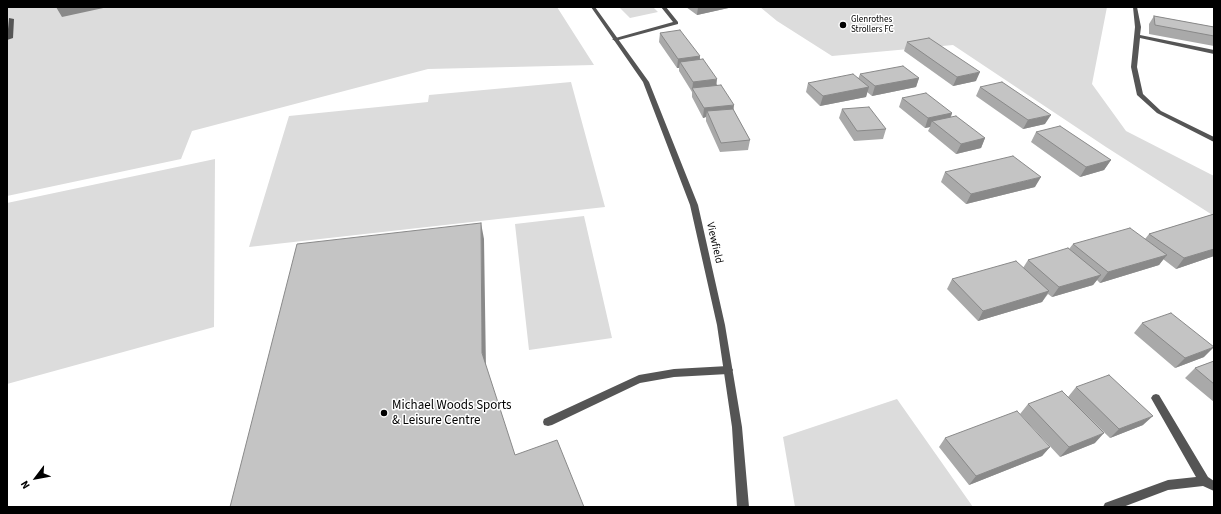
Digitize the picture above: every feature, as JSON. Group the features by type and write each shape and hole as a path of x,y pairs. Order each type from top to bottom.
{"street":[{"name":"Viewfield","path":"593,7 646,82 692,200 721,326 737,427 743,507"},
{"path":"615,38 676,24 663,7"},
{"path":"1135,7 1137,36 1134,67 1140,95 1159,112 1214,140"},
{"path":"7,38 10,38 11,19"},
{"path":"1137,36 1214,52"},
{"path":"548,422 639,379 674,372 728,370"},
{"path":"1156,398 1209,484"},
{"path":"1109,507 1168,485 1209,484"}],"shaded area":[{"path":"7,7 557,7 594,65 428,69 192,131 181,159 7,196"},
{"path":"619,7 653,7 658,12 630,18"},
{"path":"760,7 1107,7 1092,84 1126,131 1214,176 1214,216 1106,147 953,45 832,56 777,21"},
{"path":"571,82 605,207 249,247 289,116 428,102 429,95"},
{"path":"215,159 214,327 7,384 7,203"},
{"path":"584,216 612,338 529,350 515,224"},
{"path":"897,399 973,507 795,507 783,437"}],"building":[{"path":"1154,16 1214,27 1214,36 1155,25"},
{"path":"680,30 700,56 678,59 660,33"},
{"path":"929,38 980,72 957,77 907,42"},
{"path":"703,59 717,79 693,82 680,62"},
{"path":"903,66 919,78 875,86 860,74"},
{"path":"853,74 869,87 823,96 808,83"},
{"path":"1002,82 1051,115 1028,120 980,87"},
{"path":"721,85 734,105 704,108 692,88"},
{"path":"926,93 952,113 928,118 902,98"},
{"path":"869,107 886,129 857,131 842,109"},
{"path":"733,109 750,140 721,143 707,111"},
{"path":"956,116 985,138 961,144 932,121"},
{"path":"1060,126 1111,160 1086,167 1036,132"},
{"path":"1013,156 1041,177 971,194 945,172"},
{"path":"1214,214 1214,249 1184,258 1149,234"},
{"name":"Michael Woods Sports & Leisure Centre","path":"481,223 482,353 515,455 557,440 584,507 230,507 297,244"},
{"path":"1130,228 1167,255 1108,272 1073,244"},
{"path":"1068,248 1101,275 1059,287 1028,260"},
{"path":"1016,261 1049,291 983,311 952,279"},
{"path":"1171,313 1214,347 1185,358 1142,323"},
{"path":"1214,361 1214,384 1195,368"},
{"path":"1109,375 1153,416 1119,429 1076,387"},
{"path":"1062,391 1104,433 1069,447 1028,404"},
{"path":"1017,411 1050,447 976,476 945,438"}],"place":[{"name":"Glenrothes Strollers FC","path":"843,25"},
{"name":"Michael Woods Sports & Leisure Centre","path":"384,413"}]}
